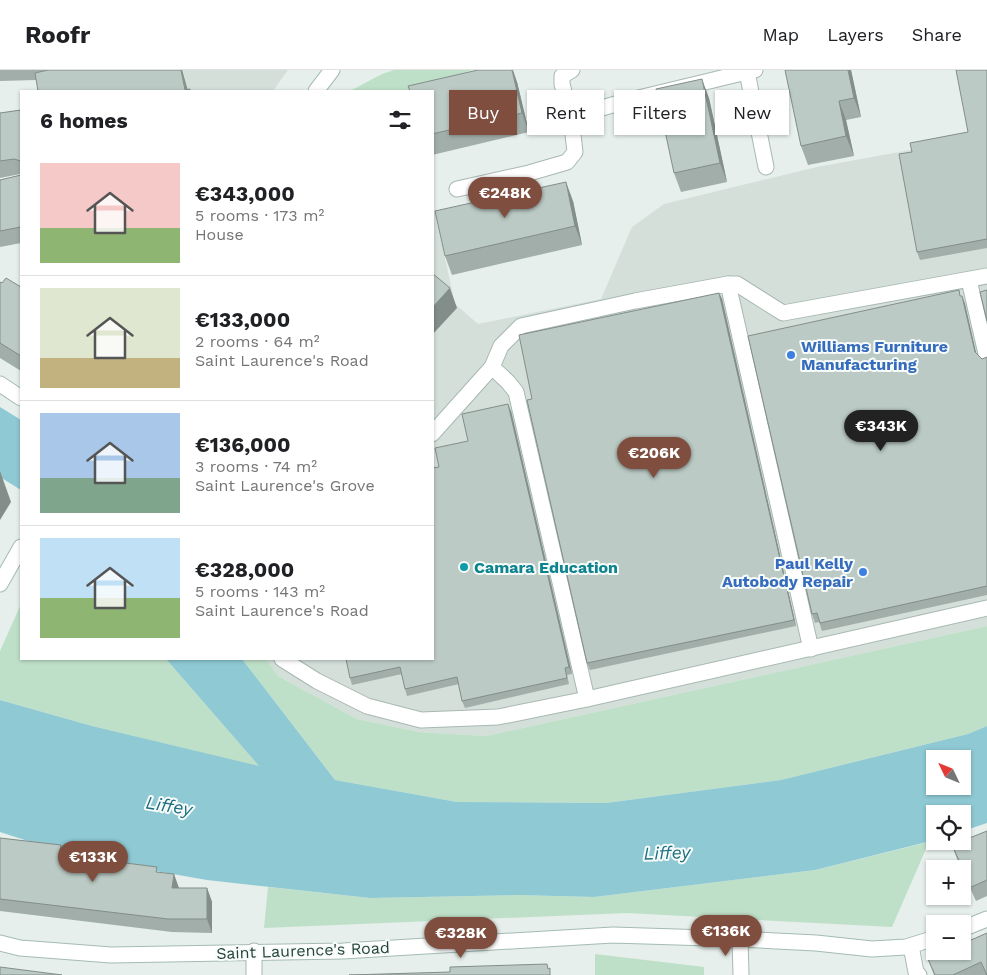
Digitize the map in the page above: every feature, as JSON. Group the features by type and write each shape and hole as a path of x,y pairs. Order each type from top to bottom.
{"street":[{"path":"317,90 332,70"},
{"path":"564,90 562,76 572,70"},
{"path":"604,108 751,71 766,166"},
{"path":"457,189 530,173 566,162 575,152 574,135"},
{"path":"434,432 492,367 501,346 521,326 635,301 728,284 737,284 783,313 987,276"},
{"path":"969,280 987,358"},
{"path":"728,284 811,649"},
{"path":"492,367 516,392 587,699"},
{"path":"0,384 20,397"},
{"path":"0,584 20,550"},
{"path":"284,660 318,681 367,706 421,720 498,717 587,699 987,608"},
{"path":"971,925 987,918"},
{"name":"Saint Laurence's Road","path":"0,943 20,948 111,955 254,951 343,951 613,934 816,943 872,949 911,946 926,941"},
{"path":"740,939 741,975"},
{"path":"911,946 916,972 919,975"},
{"path":"254,951 254,975"}],"shaded area":[{"path":"64,70 288,70 274,90 70,90"},
{"path":"987,136 987,626 486,736 419,732 357,719 278,676 267,660 434,660 434,209 455,304 478,324 601,299 632,227 664,204 817,167"}],"green space":[{"path":"394,70 473,70 409,88 410,90 352,90 382,74"},
{"path":"20,606 20,660 167,660 260,767 92,726 0,700 0,651"},
{"path":"987,626 987,726 968,734 781,780 606,803 457,802 335,780 243,660 267,660 278,676 357,719 419,732 486,736"},
{"path":"926,843 926,849 892,927 627,913 264,928 268,887 370,898 518,895 594,897 815,870"},
{"path":"595,954 704,967 704,975 595,975"}],"water":[{"path":"0,407 20,419 20,489 0,477"},
{"name":"Liffey","path":"167,660 243,660 335,780 457,802 606,803 781,780 968,734 987,726 987,823 971,828 971,805 926,805 926,842 815,870 594,897 518,895 370,898 207,880 81,858 0,832 0,700 92,726 259,766"}],"building":[{"path":"48,70 181,70 185,90 38,90 35,73"},
{"path":"478,70 512,70 517,90 449,90 449,130 434,134 434,90 410,90 408,86"},
{"path":"785,70 848,70 854,98 839,101 846,136 801,146"},
{"path":"956,70 987,70 987,239 917,252 899,154 912,152 910,143 968,132"},
{"path":"702,79 704,90 656,90"},
{"path":"517,92 522,113 517,114"},
{"path":"705,93 720,163 674,173 666,135 705,135"},
{"path":"20,110 20,161 14,159 0,161 0,113"},
{"path":"20,175 20,227 0,231 0,180"},
{"path":"566,182 575,226 445,256 435,211"},
{"path":"434,275 450,288 434,306"},
{"path":"6,278 20,286 20,355 0,343 0,282 2,283"},
{"path":"959,290 975,352 982,359 987,357 987,586 820,623 817,613 812,614 748,336"},
{"path":"987,290 987,321 980,292"},
{"path":"719,293 794,620 587,663 527,400 532,399 519,335"},
{"path":"508,404 569,667 565,668 567,678 462,701 457,677 405,689 400,667 350,678 346,660 434,660 434,468 439,467 435,448 468,441 462,414"},
{"path":"987,831 987,880 971,887 971,860 959,860 954,850 971,850 971,837"},
{"path":"0,838 61,845 60,850 118,857 118,862 157,867 156,872 174,874 172,888 207,888 207,919 168,919 0,899"},
{"path":"987,933 987,975 981,962 953,975 935,975 928,960 971,960 971,940"},
{"path":"547,964 548,969 550,968 550,975 349,975 450,972 450,967"},
{"path":"0,967 62,975 0,975"}],"place":[{"name":"Williams Furniture Manufacturing","path":"791,355"},
{"name":"Camara Education","path":"464,567"},
{"name":"Paul Kelly Autobody Repair","path":"863,572"}]}
